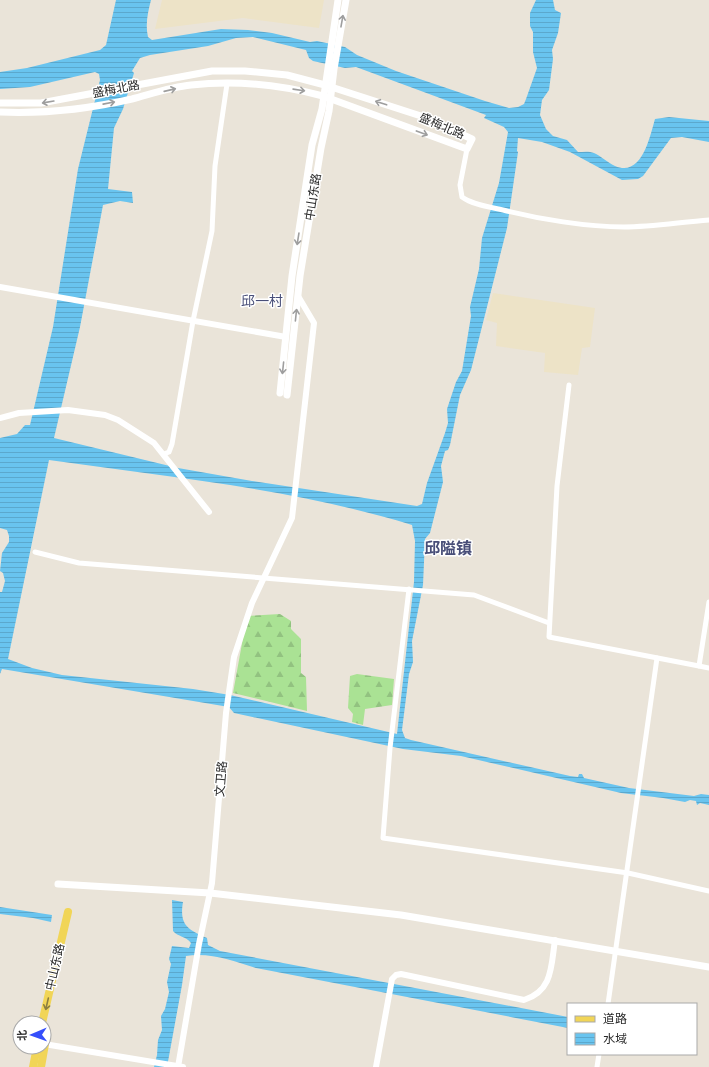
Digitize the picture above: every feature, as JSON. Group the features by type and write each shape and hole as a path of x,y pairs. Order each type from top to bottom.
{"main road":[{"name":"中山东路","path":"331,68 333,87 321,148 283,394 286,338 292,276 312,145 325,85 331,68 335,41 338,0"},
{"name":"中山东路","path":"335,41 346,0"},
{"name":"盛梅北路","path":"0,103 41,103 136,87 212,71 245,71 287,75 333,87 424,117 472,138 467,149 323,96 303,91 244,84 190,85 86,108 33,114 0,112"},
{"path":"58,884 210,893 401,915 616,950 709,967"},
{"name":"中山东路","path":"44,1015 68,912"},
{"path":"33,1067 35,1055"},
{"path":"40,1067 43,1055"}],"street":[{"path":"164,454 169,452 172,444 193,321 212,231 215,166 227,84"},
{"path":"467,149 460,185 462,197 486,206 516,214 586,224 624,227 709,220"},
{"path":"0,287 286,338"},
{"name":"文卫路","path":"180,1067 199,944 212,883 226,713 234,658 252,603 292,518 295,500 314,323 298,296"},
{"path":"570,385 557,486 549,637 709,668"},
{"path":"0,418 20,413 68,410 105,415 118,420 154,443 209,512"},
{"path":"35,552 79,563 474,595 549,623"},
{"path":"409,589 394,727 390,748 383,838 628,873 709,891"},
{"path":"699,666 709,602"},
{"path":"608,1003 628,873 657,658"},
{"path":"376,1067 388,996 392,979 396,975 401,974 524,1000 534,997 547,982 555,940"},
{"path":"52,1045 180,1067"},
{"path":"597,1067 599,1055"}],"shaded area":[{"path":"162,0 324,0 319,28 243,18 155,29"},
{"path":"493,293 595,308 590,347 582,348 578,375 544,372 545,353 496,346 497,323 486,320"}],"green space":[{"path":"280,614 291,621 291,629 301,639 301,673 306,677 307,711 233,693 247,616"},
{"path":"357,674 394,679 392,705 365,709 363,725 352,722 353,714 348,708 350,676"}],"water":[{"path":"116,0 151,0 147,27 148,37 152,40 221,29 272,33 310,42 317,41 345,47 357,55 396,71 509,108 518,107 524,104 537,68 533,52 533,32 530,26 530,13 536,0 553,0 555,10 561,13 558,33 552,50 553,59 549,90 542,100 540,115 546,129 553,136 567,140 578,152 594,153 615,166 624,168 632,166 638,161 647,145 655,119 669,117 709,121 709,142 682,137 671,138 643,176 638,179 622,180 570,152 542,142 518,138 518,152 507,228 471,370 460,395 450,445 448,450 445,451 441,466 443,482 430,533 425,539 423,585 412,641 413,662 409,674 402,730 405,738 411,740 570,776 578,777 579,774 582,774 584,778 629,788 694,796 701,794 709,795 709,805 700,803 697,805 696,801 690,800 685,802 621,793 461,756 403,749 234,713 229,707 2,669 0,674 0,592 2,592 5,581 3,573 0,571 2,553 9,542 9,536 7,530 0,528 0,438 17,434 25,425 30,425 53,327 78,169 100,80 99,74 95,72 30,87 0,89 0,72 27,68 100,50 106,45","holes":["253,37 306,50 309,58 313,61 345,68 356,67 486,115 484,118 504,127 508,132 499,183 482,238 479,269 470,307 471,316 462,371 456,382 447,409 448,423 427,483 422,504 417,506 252,481 178,468 54,438 80,327 103,205 120,201 133,203 132,192 108,189 114,128 123,109 134,73 132,71 140,58 150,55 208,46 236,38","49,460 232,485 278,493 323,502 412,525 415,541 414,582 397,734 230,695 193,689 62,675 32,668 8,659"]},
{"path":"172,900 183,902 182,916 186,926 207,938 208,945 220,951 567,1017 567,1028 256,968 213,956 195,955 186,956 167,1067 154,1067 157,1055 158,1040 162,1030 161,1016 165,1009 169,992 167,982 171,964 169,959 172,946 189,948 191,943 173,931"},
{"path":"0,907 52,915 51,922 0,914"}],"district":[{"name":"邱一村","path":"262,301"},
{"name":"邱隘镇","path":"448,548"}]}
